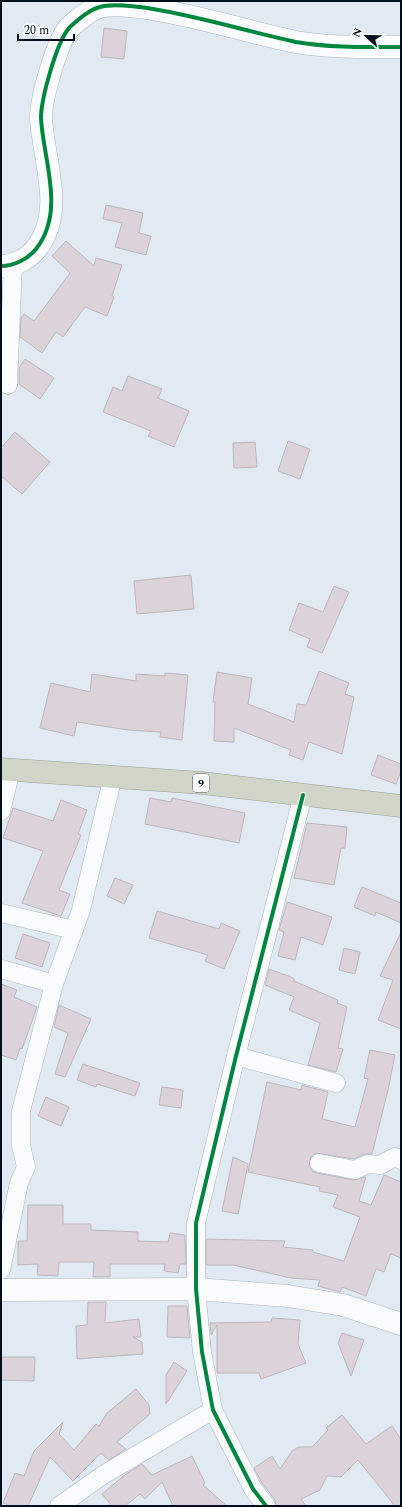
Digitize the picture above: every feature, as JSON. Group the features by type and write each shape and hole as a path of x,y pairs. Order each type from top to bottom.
{"highway":[{"name":"9","path":"6,769 202,783 401,806"}],"street":[{"path":"8,386 7,265 30,255 44,238 50,216 51,183 41,117 45,87 54,61 68,29 88,12 101,6 126,6 168,11 298,42 348,46 401,47"},
{"path":"1,811 6,769"},
{"path":"1,1270 19,1183 26,1167 21,1145 21,1111 54,984 74,930 113,776"},
{"path":"266,1506 253,1489 212,1410 202,1352 196,1289 196,1223 236,1056 303,795"},
{"path":"1,913 74,930"},
{"path":"1,969 54,984"},
{"path":"236,1056 336,1082"},
{"path":"319,1163 355,1170 368,1164 380,1165 395,1157 401,1160"},
{"path":"1,1290 196,1289 288,1296 343,1305 401,1324"},
{"path":"59,1506 103,1475 212,1410"}],"building":[{"path":"104,28 127,31 124,59 101,57"},
{"path":"106,205 143,213 139,233 151,236 146,255 115,247 122,223 103,219"},
{"path":"66,241 94,266 96,258 122,265 112,296 114,297 107,316 85,307 63,337 56,332 42,353 20,337 21,318 24,314 34,321 70,273 52,256"},
{"path":"25,359 54,378 40,399 19,384 19,368"},
{"path":"128,376 162,389 158,398 189,411 174,447 148,436 151,431 103,412 113,387 122,391"},
{"path":"15,432 50,462 22,494 1,476 1,448"},
{"path":"288,441 310,449 300,479 278,471"},
{"path":"255,442 257,467 234,468 233,443"},
{"path":"191,575 194,609 137,614 134,581"},
{"path":"334,586 349,592 322,653 307,647 310,639 289,630 299,603 323,612"},
{"path":"319,671 349,683 345,694 354,697 342,754 309,742 303,760 289,755 291,750 234,728 234,742 214,741 215,702 213,702 217,672 252,678 248,704 294,722 297,704 306,705"},
{"path":"165,673 188,675 182,740 160,737 161,732 128,730 77,722 74,736 40,728 51,683 90,692 92,674 136,681 136,674 165,676"},
{"path":"378,755 401,764 401,771 396,784 371,775"},
{"path":"150,798 171,802 172,798 245,813 239,843 145,824"},
{"path":"61,800 87,810 78,834 81,835 59,890 70,894 61,916 22,903 43,851 3,838 13,808 53,821"},
{"path":"307,823 347,827 345,848 341,848 334,885 294,878"},
{"path":"115,878 133,885 124,904 107,896"},
{"path":"362,887 401,903 401,923 376,912 375,916 354,907"},
{"path":"287,902 332,917 323,945 301,937 295,960 278,956 284,932 279,930"},
{"path":"157,911 219,929 221,923 240,931 224,969 205,961 208,955 149,938"},
{"path":"401,932 401,1029 378,1020 393,980 380,976"},
{"path":"23,934 50,943 42,967 15,958"},
{"path":"344,948 360,952 355,974 339,970"},
{"path":"269,969 291,977 294,981 338,1000 337,1003 347,1007 338,1048 343,1049 336,1072 308,1065 320,1023 289,1010 294,997 265,985"},
{"path":"1,984 17,990 14,997 37,1007 22,1049 20,1048 16,1060 1,1055"},
{"path":"59,1005 91,1019 65,1077 55,1074 68,1033 54,1027"},
{"path":"370,1050 395,1055 372,1154 364,1154 354,1159 316,1153 311,1156 309,1166 312,1171 317,1173 353,1180 366,1177 359,1201 371,1205 384,1175 401,1182 401,1258 391,1254 384,1272 376,1269 366,1296 342,1287 340,1292 318,1286 320,1280 291,1278 233,1265 206,1265 206,1239 285,1241 283,1247 313,1250 313,1252 344,1261 360,1217 333,1207 338,1195 319,1191 320,1187 248,1172 267,1082 301,1090 302,1085 328,1092 322,1119 355,1127 368,1079 364,1078"},
{"path":"83,1064 140,1083 135,1096 97,1084 96,1087 77,1080"},
{"path":"162,1087 183,1090 181,1108 159,1105"},
{"path":"46,1097 69,1107 61,1126 38,1116"},
{"path":"233,1157 248,1164 238,1214 222,1211"},
{"path":"28,1205 63,1205 63,1224 91,1224 91,1230 138,1232 138,1241 168,1242 170,1233 185,1235 186,1264 180,1264 178,1273 164,1271 165,1264 110,1264 110,1277 93,1277 94,1262 59,1262 58,1276 37,1275 38,1264 18,1265 18,1241 27,1241"},
{"path":"88,1302 106,1302 105,1323 139,1319 141,1337 133,1337 142,1342 143,1354 77,1359 76,1326 87,1325"},
{"path":"168,1306 187,1306 190,1338 167,1337"},
{"path":"272,1318 300,1320 298,1344 306,1363 261,1379 259,1373 217,1373 217,1325 211,1335 210,1323 271,1322"},
{"path":"342,1333 364,1340 351,1376 338,1343"},
{"path":"1,1357 35,1357 34,1381 1,1380"},
{"path":"174,1362 187,1371 166,1404 166,1375"},
{"path":"136,1389 149,1405 150,1414 117,1442 126,1449 109,1460 101,1453 73,1481 50,1457 28,1506 11,1506 3,1503 15,1473 24,1476 34,1451 63,1422 59,1434 74,1450 96,1424 99,1426 107,1413"},
{"path":"342,1415 366,1444 392,1426 401,1439 401,1506 395,1506 358,1460 341,1477 327,1476 320,1490 301,1499 306,1506 276,1506 275,1500 262,1483 254,1468 272,1456 280,1469 292,1451 298,1447 312,1447 328,1430 326,1428"},
{"path":"192,1456 205,1483 203,1485 227,1506 173,1506 162,1482 145,1499 140,1494 125,1506 112,1506 102,1494 126,1474 142,1464 152,1475"}],"cycle path":[{"path":"1,266 16,263 29,256 36,249 45,234 50,218 51,202 41,118 44,98 55,56 65,34 73,24 92,10 110,5 140,7 199,18 277,38 309,44 362,47 401,47"},
{"path":"266,1506 253,1489 213,1410 202,1352 196,1289 196,1223 236,1056 303,795"}]}
